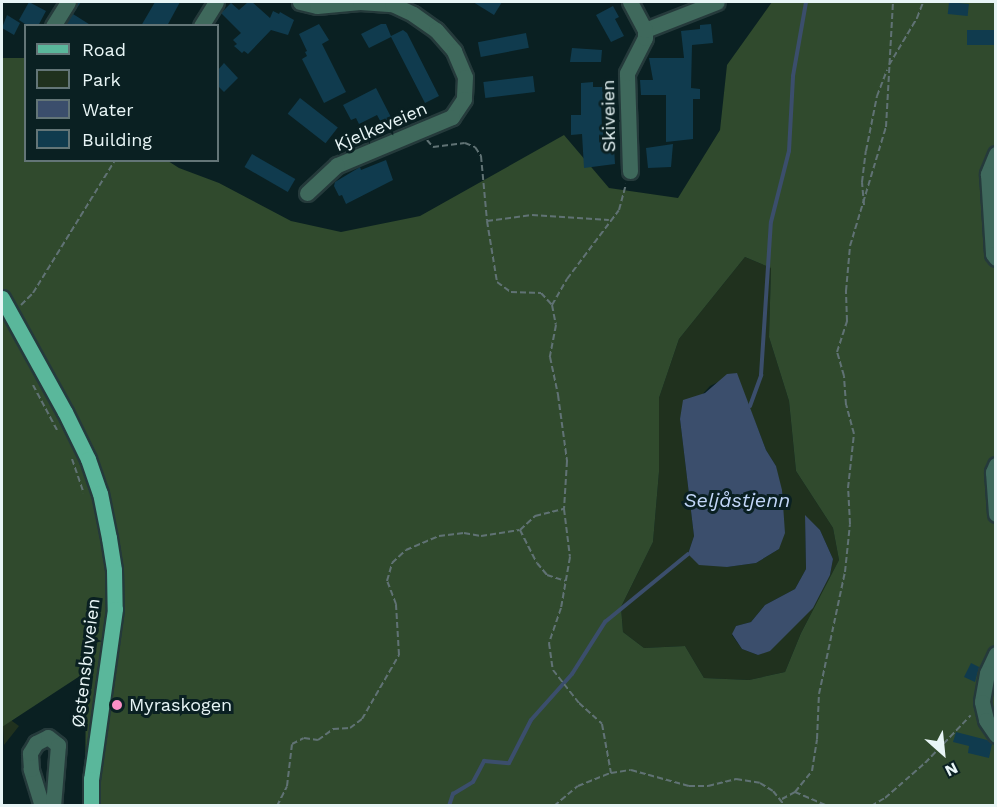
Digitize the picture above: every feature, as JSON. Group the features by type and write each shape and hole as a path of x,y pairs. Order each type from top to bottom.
{"main road":[{"name":"Østensbuveien","path":"2,298 65,412 88,459 100,493 109,538 114,570 115,609 91,779 91,806"}],"street":[{"path":"54,24 68,2"},
{"path":"202,24 216,2"},
{"name":"Kjelkeveien","path":"300,2 317,6 392,3 436,30 454,51 465,77 464,99 452,117 337,165 307,193"},
{"path":"630,2 645,30 717,2"},
{"name":"Skiveien","path":"630,171 627,72 645,38 645,30"},
{"path":"996,154 988,174 993,254 996,258"},
{"path":"996,465 993,472 996,514"},
{"path":"996,654 987,673 982,702 986,720 996,735"},
{"path":"42,806 31,769 30,753 36,743 48,737 58,745 53,806"}],"path":[{"path":"782,799 795,792 812,771 817,739 819,694 845,572 850,524 848,488 854,434 846,405 844,376 837,352 847,321 846,291 850,246 864,208 886,127 892,2"},
{"path":"864,208 862,182 877,96 888,67 917,18 923,2"},
{"path":"422,130 433,147 465,143 475,147 481,156 487,221 497,282 511,292 541,293 552,305 556,325 550,357 567,461 564,509 570,557 561,608 549,643 553,670 569,691 602,724 611,773"},
{"path":"11,316 33,293 114,162"},
{"path":"552,305 567,279 609,220 619,210 630,171"},
{"path":"487,221 531,215 609,220"},
{"path":"30,379 57,430"},
{"path":"69,451 88,502"},
{"path":"277,806 287,786 292,744 304,738 318,740 333,729 350,728 362,719 399,655 396,604 387,581 392,563 406,550 439,536 464,533 481,536 520,531 535,516 564,509"},
{"path":"520,531 537,563 547,575 566,581"},
{"path":"871,806 885,798 925,763 969,718 976,705 982,702"},
{"path":"554,806 578,786 611,773 631,770 689,786 708,786 736,779 760,783 782,799 784,806"},
{"path":"795,792 828,806"}],"green space":[{"path":"772,2 995,2 995,805 85,805 86,672 2,727 2,58 24,58 24,162 170,162 179,168 219,183 291,221 341,232 420,216 564,135 609,188 678,198 720,130 727,65","holes":["745,257 771,268 769,337 789,401 796,471 833,528 839,560 801,633 785,672 749,680 704,678 685,646 644,648 623,632 621,607 653,542 659,472 659,398 679,339"]},
{"path":"745,257 771,268 769,337 789,401 796,471 833,528 839,560 801,633 785,672 749,680 704,678 685,646 644,648 623,632 621,607 653,542 659,472 659,398 679,339","holes":["736,373 766,450 776,466 779,549 756,563 727,567 688,554 694,536 680,419 710,386","805,516 820,530 833,559 830,575 758,655 742,649 732,635 736,626 751,622 765,605 795,589 806,569"]},
{"path":"2,712 9,714 12,721 19,726 4,745"}],"water":[{"name":"Seljåstjenn","path":"737,373 766,450 776,466 782,490 785,533 779,549 756,563 727,567 699,565 688,554 694,536 680,419 683,400 705,393 727,374"},
{"path":"805,515 820,530 833,559 830,575 813,608 770,651 758,655 742,649 732,634 736,626 751,622 765,605 795,589 806,569"}],"building":[{"path":"29,2 46,11 39,24 25,24 19,20"},
{"path":"78,2 81,2 73,14 89,24 66,24"},
{"path":"155,2 180,2 168,24 142,24"},
{"path":"248,2 252,2 270,18 273,11 279,14 280,12 294,20 288,35 271,30 248,54 244,51 242,53 234,46 237,44 233,40 241,33 221,13 231,3 239,10"},
{"path":"473,2 502,2 494,15"},
{"path":"949,2 969,4 968,16 948,14"},
{"path":"613,6 619,17 615,19 624,36 611,42 596,15"},
{"path":"7,15 20,23 14,35 2,28"},
{"path":"319,24 329,40 322,44 346,92 324,103 302,59 307,56 305,52 307,51 299,34"},
{"path":"381,24 386,24 391,36 403,30 407,33 439,96 425,103 391,37 369,48 361,34"},
{"path":"711,24 713,43 692,45 691,88 700,89 700,99 693,99 693,139 666,142 666,95 641,95 640,80 653,80 649,58 684,58 681,31 700,29 700,25"},
{"path":"967,30 996,30 996,45 967,45"},
{"path":"526,33 529,48 481,57 478,42"},
{"path":"572,48 602,50 601,62 570,62"},
{"path":"224,63 238,78 224,92 219,87 219,69"},
{"path":"533,76 535,92 485,98 483,82"},
{"path":"593,82 593,87 612,87 612,98 601,101 602,130 613,130 615,164 584,168 582,134 571,135 571,115 581,115 581,83"},
{"path":"376,88 394,123 384,128 377,115 359,124 356,118 351,120 343,105"},
{"path":"300,98 338,128 326,143 288,114"},
{"path":"673,144 671,167 648,168 646,148"},
{"path":"252,154 295,179 288,192 244,167"},
{"path":"386,160 393,180 346,204 334,186 335,182 360,167 361,170"},
{"path":"971,663 979,667 975,682 964,677"},
{"path":"956,732 987,740 992,744 989,758 968,753 969,746 953,742"}],"waterway":[{"path":"750,406 761,375 771,222 789,151 793,76 806,2"},
{"path":"449,806 453,794 473,782 484,761 509,763 531,720 572,674 605,622 688,554"}],"place":[{"name":"Myraskogen","path":"117,705"}]}
